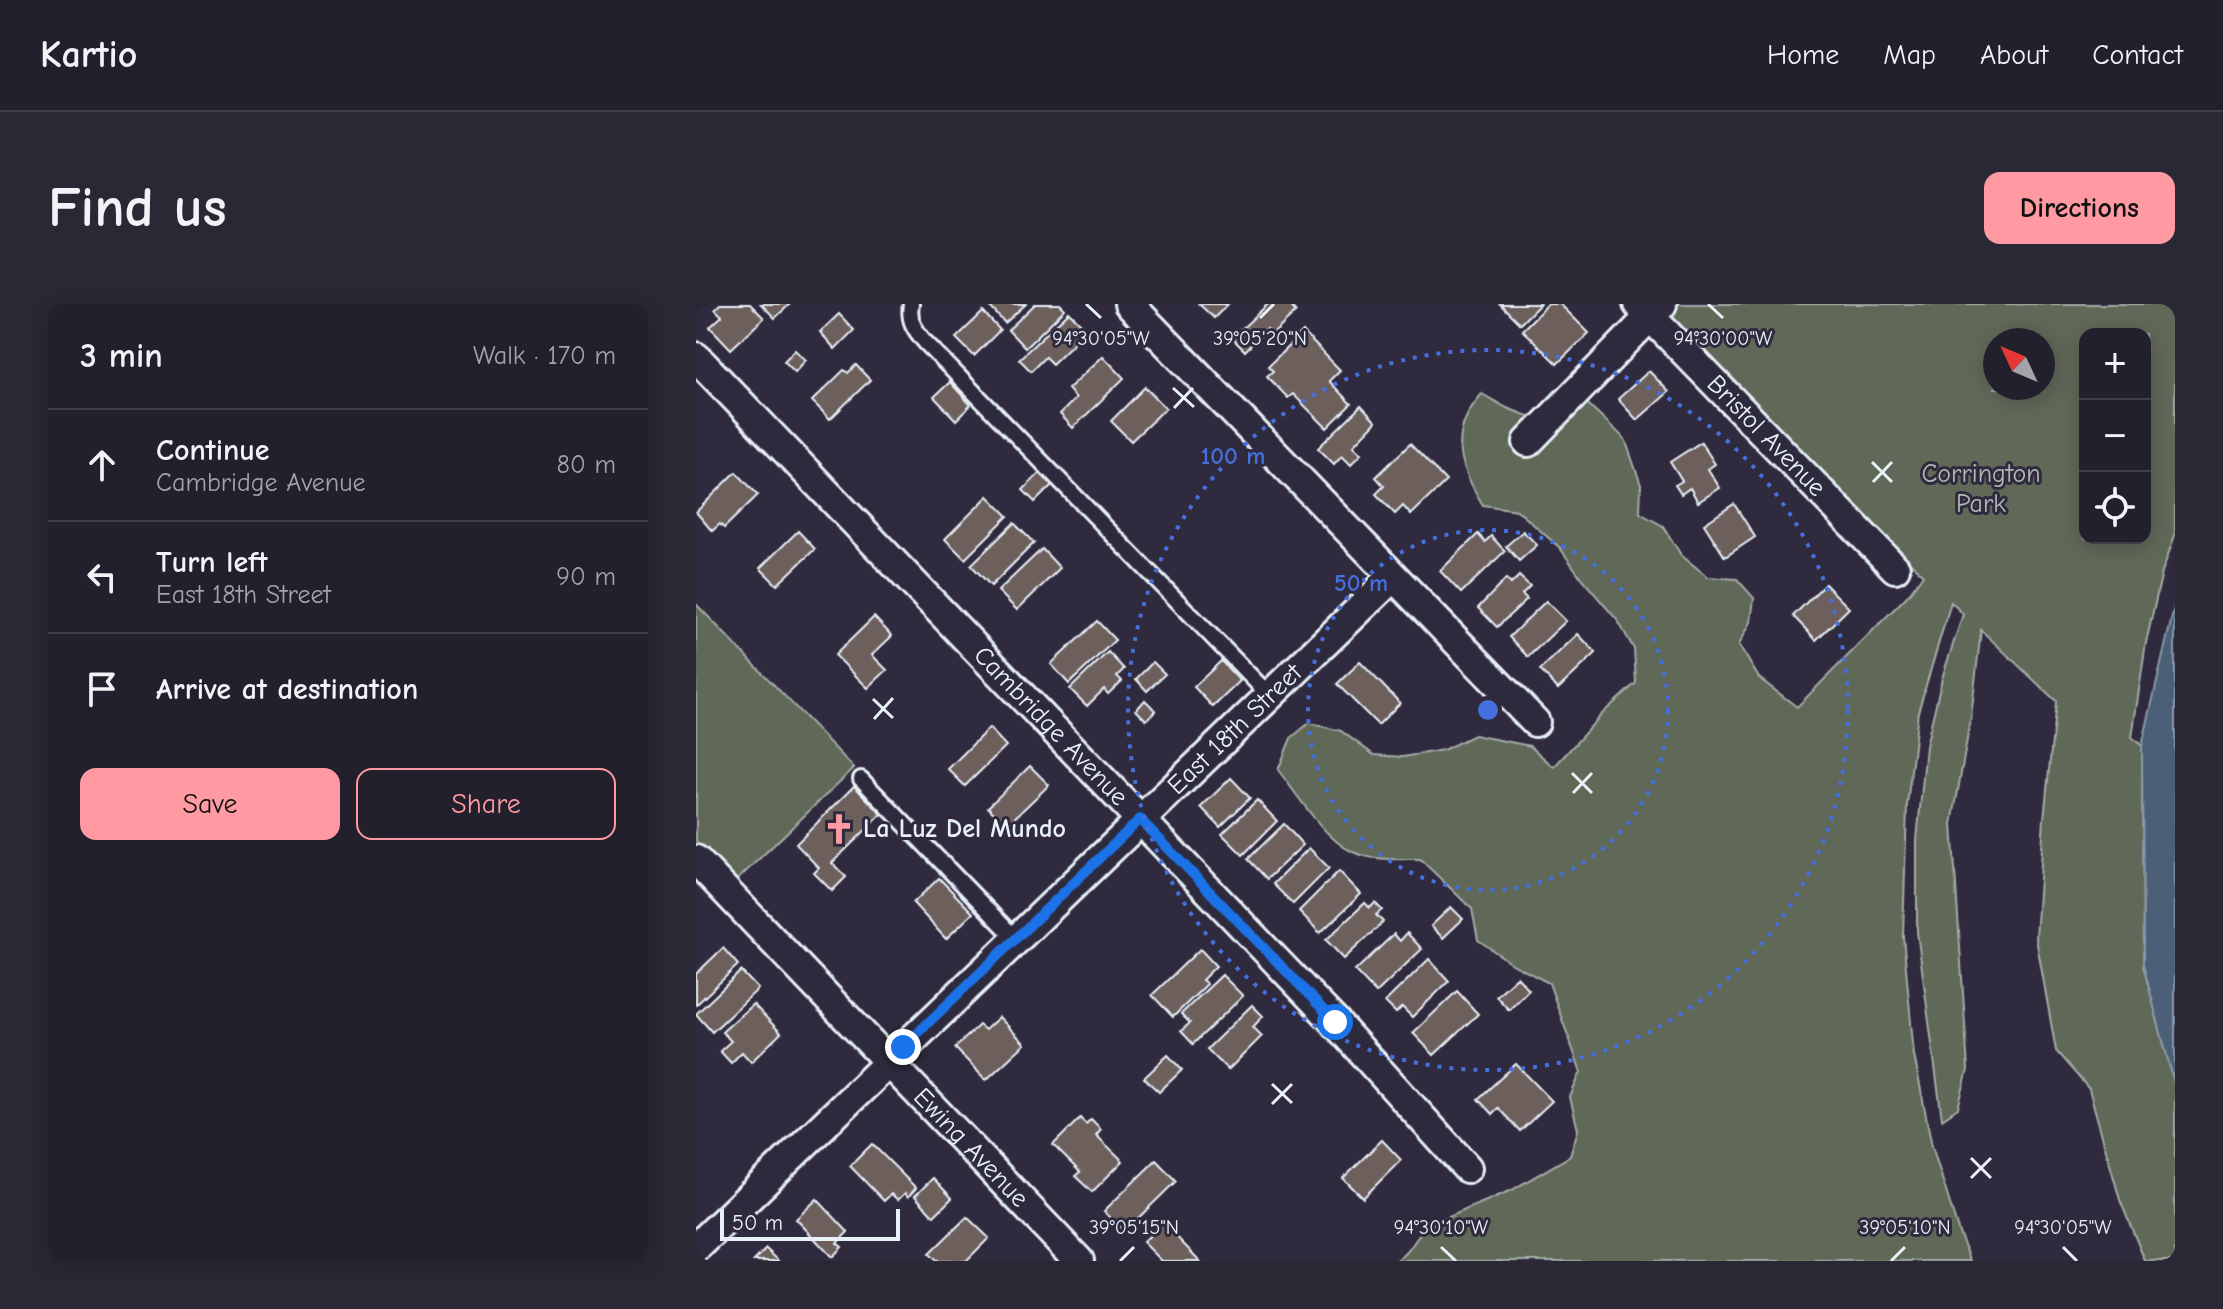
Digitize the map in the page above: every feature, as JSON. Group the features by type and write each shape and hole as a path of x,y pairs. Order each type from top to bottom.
{"street":[{"path":"1129,304 1535,722"},
{"path":"1528,442 1650,308"},
{"name":"Bristol Avenue","path":"1650,308 1895,568"},
{"name":"Cambridge Avenue","path":"696,357 1335,1022 1467,1168"},
{"name":"East 18th Street","path":"696,1248 1393,577"},
{"name":"Ewing Avenue","path":"696,860 1079,1261"}],"lane":[{"path":"911,304 909,314 912,327 925,342 1269,695"},
{"path":"861,779 1016,939"}],"green space":[{"name":"Corrington Park","path":"1675,304 2175,304 2175,535 2162,572 2146,643 2132,737 2142,746 2143,965 2175,1086 2175,1261 2145,1261 2120,1200 2089,1089 2056,1051 2036,938 2056,701 1981,630 1971,717 1952,824 1968,1070 1958,1108 1942,1119 1917,932 1917,840 1926,746 1942,678 1963,614 1951,602 1918,712 1907,805 1903,936 1914,1055 1932,1146 1971,1261 1397,1261 1425,1227 1512,1190 1570,1156 1578,1130 1570,1097 1581,1072 1549,983 1514,965 1478,940 1472,909 1420,859 1361,855 1343,846 1322,827 1278,770 1291,738 1309,723 1341,731 1374,755 1403,757 1443,750 1474,735 1530,746 1554,767 1604,712 1636,683 1634,649 1618,621 1560,548 1517,510 1483,505 1474,490 1460,449 1464,422 1471,408 1482,394 1528,416 1587,403 1625,439 1641,485 1640,513 1663,526 1681,555 1708,577 1737,579 1754,598 1751,622 1739,645 1759,678 1797,707 1908,595 1923,575 1682,335 1673,321"},
{"path":"696,604 854,768 735,882 696,841"}],"water":[{"path":"2175,604 2175,1086 2143,965 2142,746"}],"building":[{"path":"720,304 750,304 764,318 731,349 710,327 722,316 715,309"},
{"path":"761,304 790,304 775,318"},
{"path":"993,304 1026,304 1005,323 990,307"},
{"path":"1035,304 1060,304 1065,309 1025,348 1008,330"},
{"path":"1199,304 1228,304 1214,318"},
{"path":"1268,304 1289,304 1296,312 1272,335 1267,329 1245,351 1232,338"},
{"path":"1500,304 1540,304 1520,324"},
{"path":"1548,304 1560,304 1589,333 1557,364 1522,330"},
{"path":"983,312 1000,330 974,356 956,338"},
{"path":"1069,312 1087,330 1052,364 1045,357 1031,371 1019,359"},
{"path":"839,314 854,330 835,349 820,332"},
{"path":"1303,332 1340,370 1329,381 1351,404 1327,428 1293,394 1288,398 1267,376 1273,371 1268,366"},
{"path":"795,350 806,360 795,372 784,361"},
{"path":"1103,356 1124,378 1073,428 1060,414 1076,398 1068,389"},
{"path":"856,365 870,380 830,419 812,401 844,370 848,373"},
{"path":"1649,371 1669,392 1637,420 1618,399"},
{"path":"950,382 971,405 956,420 934,397"},
{"path":"1145,387 1166,408 1131,441 1111,421"},
{"path":"1361,406 1376,422 1354,445 1362,453 1351,464 1342,455 1334,464 1318,448"},
{"path":"1701,442 1715,464 1708,469 1720,488 1698,502 1690,488 1681,494 1675,485 1682,481 1670,462"},
{"path":"1410,444 1446,481 1411,515 1403,506 1395,514 1376,494 1384,486 1376,477"},
{"path":"736,472 758,495 724,528 720,524 712,531 696,512"},
{"path":"1040,473 1052,485 1035,502 1023,490"},
{"path":"988,496 1008,516 965,559 945,539"},
{"path":"1734,504 1755,537 1725,557 1704,524"},
{"path":"1014,523 1034,543 991,586 971,565"},
{"path":"798,531 815,549 777,585 760,568"},
{"path":"1523,531 1537,545 1519,561 1506,546"},
{"path":"1478,534 1485,542 1491,536 1505,551 1461,593 1440,571"},
{"path":"1042,549 1060,568 1017,610 998,591"},
{"path":"1519,576 1530,586 1522,594 1527,599 1497,627 1478,608 1506,579 1511,584"},
{"path":"1825,584 1849,608 1816,640 1793,616"},
{"path":"1546,601 1566,621 1528,657 1509,637"},
{"path":"874,617 892,636 872,655 887,670 868,688 835,655"},
{"path":"1097,621 1115,640 1069,684 1051,664"},
{"path":"1578,634 1596,653 1558,689 1540,670"},
{"path":"1108,652 1124,669 1117,676 1122,681 1108,694 1104,689 1087,706 1070,689"},
{"path":"1221,661 1240,681 1213,707 1194,687"},
{"path":"1153,662 1165,674 1147,691 1136,679"},
{"path":"1360,662 1400,703 1378,725 1337,684"},
{"path":"1145,700 1156,711 1146,720 1136,710"},
{"path":"989,728 1006,746 965,786 948,769"},
{"path":"1030,766 1049,785 1006,826 988,807"},
{"path":"1231,778 1250,798 1220,827 1201,807"},
{"name":"La Luz Del Mundo","path":"854,786 882,814 832,863 846,877 832,891 814,873 819,868 796,844"},
{"path":"1257,800 1277,821 1243,855 1222,834"},
{"path":"1284,824 1303,845 1267,879 1248,859"},
{"path":"1309,848 1329,868 1293,904 1273,884"},
{"path":"1339,871 1361,894 1320,933 1299,911"},
{"path":"939,878 973,913 946,939 913,903"},
{"path":"1365,903 1370,908 1375,903 1382,910 1376,915 1383,922 1344,959 1326,940"},
{"path":"1451,907 1463,919 1443,938 1431,926"},
{"path":"1407,933 1422,949 1376,993 1355,971 1394,934 1400,941"},
{"path":"723,948 738,965 696,1005 696,974"},
{"path":"1200,949 1216,966 1202,980 1207,984 1173,1017 1152,995"},
{"path":"1429,959 1449,981 1412,1017 1402,1007 1396,1013 1385,1002"},
{"path":"741,971 758,989 712,1032 696,1014"},
{"path":"1222,975 1243,996 1193,1044 1181,1031 1190,1023 1181,1014"},
{"path":"1517,977 1529,990 1509,1010 1496,996"},
{"path":"1457,991 1478,1014 1434,1055 1413,1033"},
{"path":"753,1004 781,1033 751,1062 742,1052 731,1063 720,1051 731,1041 722,1032"},
{"path":"1252,1005 1263,1016 1253,1027 1262,1036 1228,1070 1207,1049"},
{"path":"999,1017 1025,1044 986,1080 955,1048 979,1025 985,1030"},
{"path":"1168,1055 1182,1070 1159,1092 1144,1078"},
{"path":"1516,1064 1552,1101 1520,1131 1498,1108 1492,1114 1478,1099"},
{"path":"1080,1118 1086,1124 1091,1119 1101,1129 1096,1135 1123,1161 1092,1192 1075,1176 1080,1172 1053,1145"},
{"path":"1382,1140 1401,1160 1363,1198 1343,1178"},
{"path":"872,1144 916,1188 908,1197 905,1193 898,1200 891,1194 884,1201 850,1166"},
{"path":"1156,1160 1176,1181 1124,1232 1104,1211"},
{"path":"933,1178 952,1198 934,1216 915,1196"},
{"path":"817,1199 848,1232 837,1243 842,1247 832,1257 796,1219"},
{"path":"967,1217 989,1238 966,1261 936,1261 929,1254"},
{"path":"1163,1223 1200,1261 1162,1261 1143,1242"},
{"path":"766,1249 779,1261 754,1261"}],"place":[{"name":"La Luz Del Mundo","path":"839,829"}],"route":[{"path":"903,1047 1140,819 1335,1022"}]}
